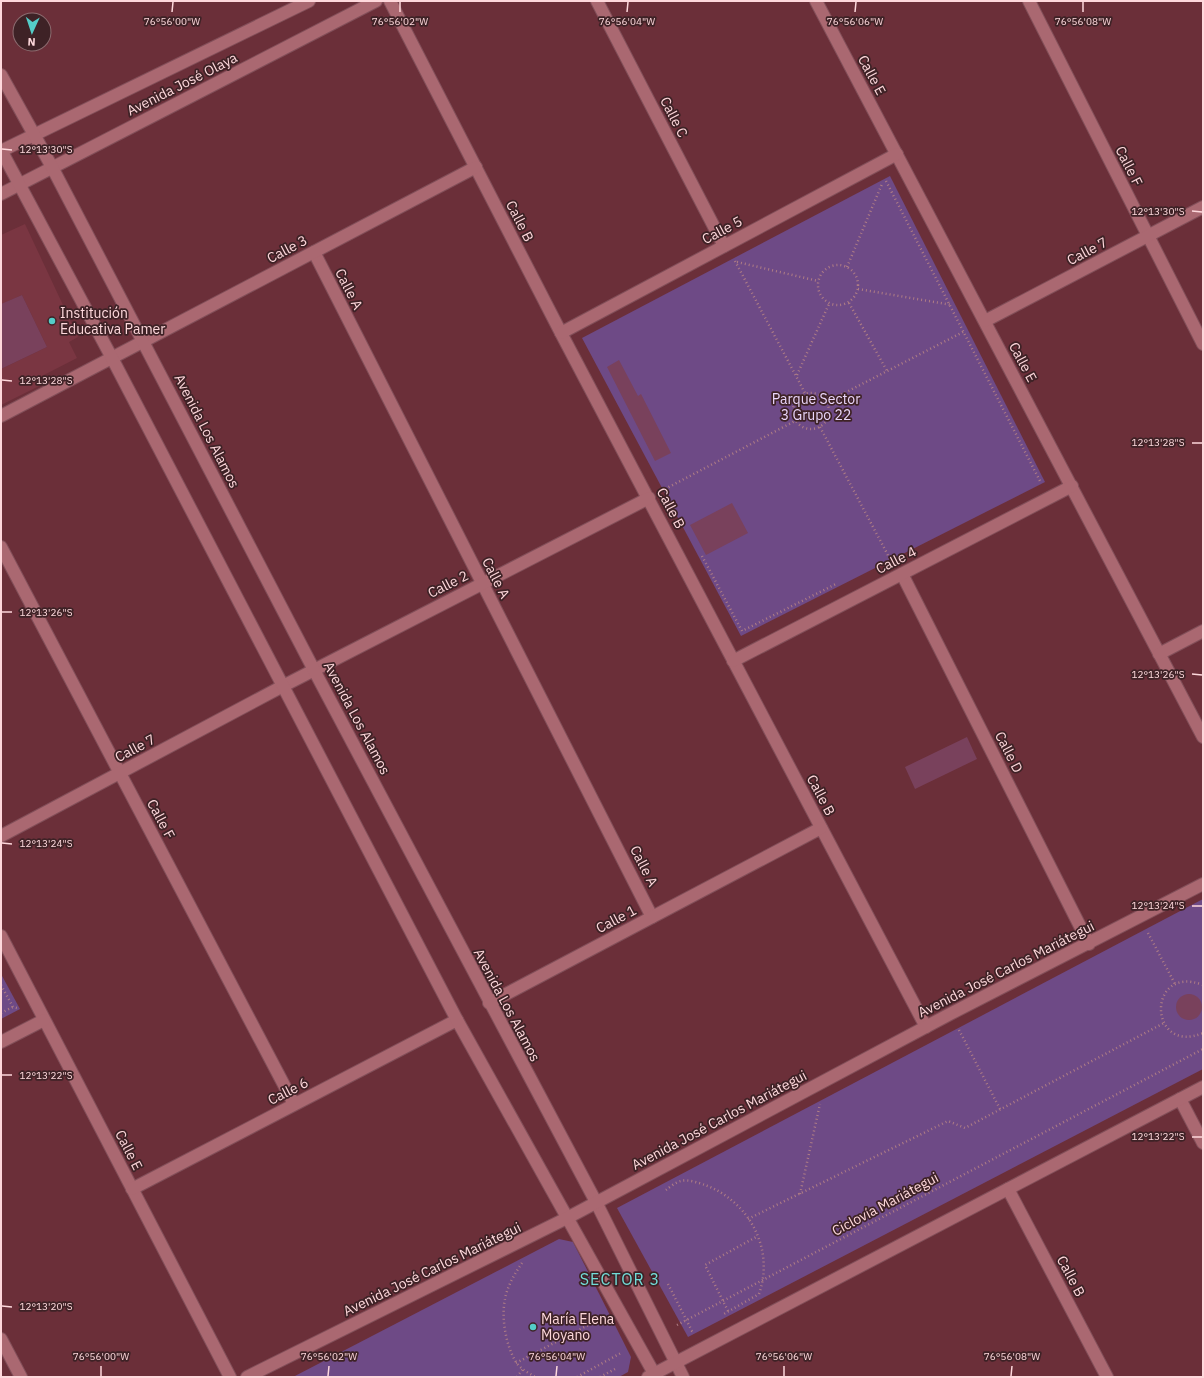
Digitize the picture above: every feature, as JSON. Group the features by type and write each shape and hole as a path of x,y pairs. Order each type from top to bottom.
{"street":[{"name":"Avenida José Olaya","path":"1,151 309,1"},
{"name":"Avenida José Olaya","path":"1,194 376,1"},
{"name":"Calle B","path":"390,1 561,333 926,1027"},
{"name":"Calle C","path":"597,1 725,246"},
{"name":"Calle E","path":"816,1 1203,737"},
{"name":"Calle F","path":"1029,1 1203,344"},
{"name":"Avenida Los Alamos","path":"1,75 52,167 489,1003 596,1202 683,1377"},
{"path":"1,151 112,358 457,1020 639,1344 653,1376 1203,1087"},
{"name":"Calle 5","path":"561,333 897,154"},
{"name":"Calle 3","path":"1,416 476,167"},
{"name":"Calle 7","path":"985,321 1203,207"},
{"name":"Calle A","path":"314,252 652,917"},
{"name":"Calle 4","path":"733,660 1072,486"},
{"name":"Calle 2","path":"283,686 649,498"},
{"name":"Calle F","path":"1,547 294,1104"},
{"name":"Calle D","path":"902,574 1088,944"},
{"path":"1159,654 1203,631"},
{"name":"Calle 7","path":"1,836 283,686"},
{"name":"Calle 1","path":"489,1003 821,828"},
{"name":"Avenida José Carlos Mariátegui","path":"247,1377 569,1218 596,1202 950,1014 1140,918 1203,884"},
{"name":"Calle E","path":"1,936 230,1377"},
{"path":"1,1042 44,1020"},
{"name":"Calle 6","path":"132,1189 457,1020"},
{"path":"1180,1099 1203,1143"},
{"name":"Calle B","path":"1008,1189 1107,1377"},
{"path":"1,1339 21,1377"}],"path":[{"path":"878,182 885,179"},
{"path":"848,267 885,179"},
{"path":"885,179 952,305 964,332 1040,481 1033,485"},
{"path":"725,246 805,393"},
{"path":"728,265 742,258"},
{"path":"735,262 818,281"},
{"path":"837,264 848,267 855,273 858,279 858,289 854,298 849,303 836,306 829,304 820,294 818,281 820,274 831,266 837,264"},
{"path":"858,289 952,305"},
{"path":"849,303 887,371"},
{"path":"796,376 829,304"},
{"path":"827,402 985,321"},
{"path":"805,393 818,393 827,402 830,414 828,420 820,427 806,429 795,420 792,411 793,405 796,400 805,393"},
{"path":"649,498 795,420"},
{"path":"820,427 889,558 902,574"},
{"path":"662,481 670,495"},
{"path":"699,550 742,631 840,582"},
{"path":"882,561 896,554"},
{"path":"1140,918 1175,984"},
{"path":"1203,985 1194,981 1184,981 1175,984 1168,989 1162,1001 1161,1014 1164,1023 1170,1030 1178,1035 1191,1037 1203,1033"},
{"path":"1,985 13,1007 1,1013"},
{"path":"950,1014 1000,1109"},
{"path":"748,1219 948,1121 965,1128 1164,1023"},
{"name":"Ciclovía Mariátegui","path":"661,1333 1203,1049"},
{"path":"800,1194 825,1080"},
{"path":"666,1190 681,1180 699,1183 715,1189 737,1206 748,1219 758,1236 765,1264 759,1294 717,1318"},
{"path":"728,1311 705,1265 758,1236"},
{"path":"528,1260 521,1263 512,1281 505,1300 505,1321 508,1341 516,1363 536,1377"},
{"path":"668,1284 692,1331 699,1328"},
{"path":"516,1363 594,1322"},
{"path":"577,1377 639,1344"},
{"path":"600,1377 617,1368"},
{"path":"517,1377 523,1369"}],"shaded area":[{"name":"Institución Educativa Pamer","path":"25,224 78,337 69,342 77,358 40,377 43,384 1,405 1,369 47,347 22,295 2,304 1,302 1,235"}],"green space":[{"name":"Parque Sector 3 Grupo 22","path":"890,176 1045,482 741,636 582,338"},
{"path":"1203,899 1203,1069 688,1337 617,1208"},
{"path":"1,974 20,1009 1,1019"},
{"path":"559,1239 573,1242 631,1357 628,1372 619,1377 293,1377"}],"building":[{"path":"22,295 47,347 1,369 1,304"},
{"path":"619,360 638,396 641,394 671,453 655,461 607,367"},
{"path":"732,503 748,533 706,555 690,525"},
{"path":"967,737 977,759 915,789 905,767"},
{"path":"1189,994 1198,998 1202,1007 1198,1016 1189,1020 1180,1016 1176,1007 1180,998"}],"place":[{"name":"Institución Educativa Pamer","path":"52,321"},
{"name":"María Elena Moyano","path":"533,1327"}],"district":[{"name":"SECTOR 3","path":"620,1279"}]}
